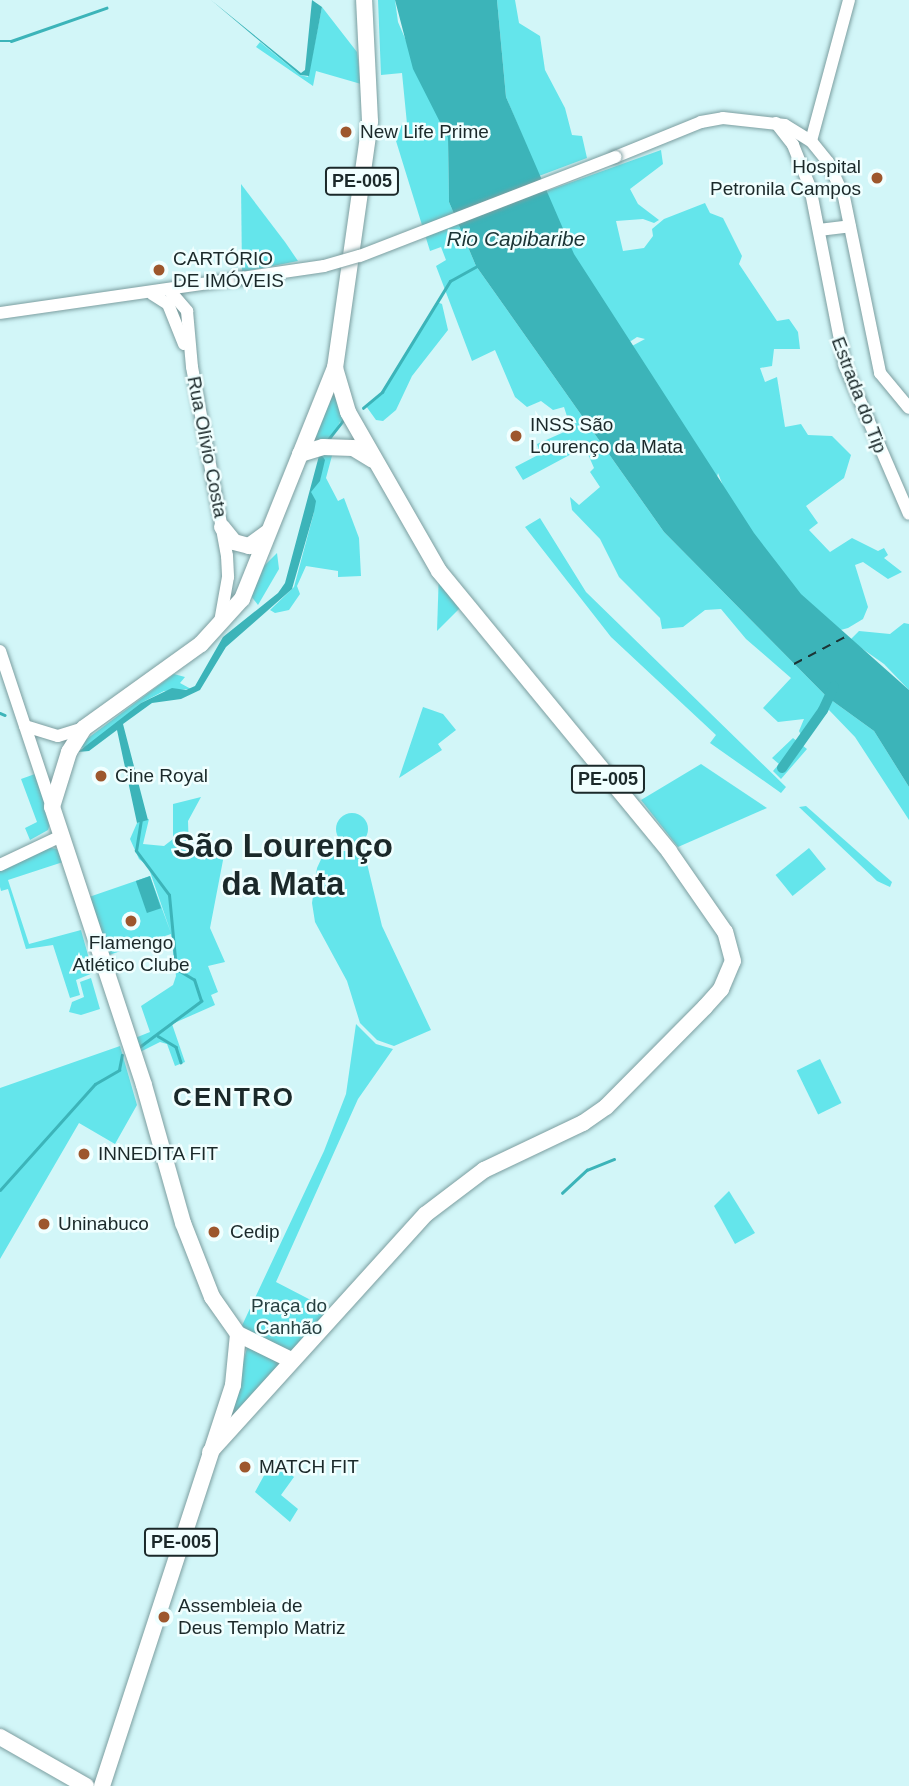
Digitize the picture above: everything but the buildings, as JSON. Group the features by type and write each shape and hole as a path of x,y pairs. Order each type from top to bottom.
{"main road":[{"name":"PE-005","path":"52,807 71,749 84,728 218,629 242,599 269,531 307,451 335,364 370,121 364,0"},
{"name":"PE-005","path":"210,1451 426,1214 461,1185 606,1107 721,989 733,961 725,932 669,851 439,571 348,412 335,364"},
{"path":"307,451 353,448 379,466"},
{"path":"222,527 234,542 249,546 269,531"},
{"path":"52,807 144,1085 186,1232 219,1312 238,1334 291,1360"},
{"name":"PE-005","path":"102,1786 233,1385 238,1334"},
{"path":"0,1737 86,1786"}],"street":[{"path":"811,141 849,0"},
{"path":"0,313 148,293 174,294 187,288 324,266 360,256 714,119 776,124 811,141 837,178 850,226 874,354 889,387 909,408"},
{"name":"Estrada do Tip","path":"776,124 803,168 819,230 835,334 845,366 909,514"},
{"path":"819,230 850,226"},
{"path":"187,311 196,294 214,283"},
{"path":"148,293 165,300 172,314"},
{"path":"172,314 174,294"},
{"name":"Rua Olívio Costa","path":"174,294 187,311 192,367 222,527 228,578 218,629"},
{"name":"Rua Olívio Costa","path":"172,314 192,367"},
{"path":"0,652 52,807"},
{"path":"25,726 58,736 84,728"},
{"path":"0,865 61,836"}],"green space":[{"path":"378,0 395,0 398,22 448,138 449,202 476,266 664,532 827,697 874,731 909,787 909,820 855,737 829,710 803,739 799,731 804,719 778,722 763,708 791,678 746,639 721,609 705,610 683,627 662,629 660,618 619,577 600,539 572,510 570,497 579,505 600,487 590,472 594,468 587,452 577,451 523,480 515,467 540,454 537,444 571,429 564,407 553,410 541,401 527,407 515,397 495,350 472,361 436,266 446,260 441,247 430,251 392,128 407,124 402,73 381,75"},
{"path":"497,0 515,0 519,23 540,36 545,70 565,108 572,135 582,136 587,158 539,176 506,97"},
{"path":"322,7 357,52 361,84 316,71 313,86 256,47 260,42 300,75 308,77"},
{"path":"661,150 663,164 630,189 638,204 659,220 654,223 643,219 616,221 623,251 644,248 653,236 652,229 664,219 705,203 710,213 723,218 742,256 739,264 777,321 789,319 798,332 800,349 774,349 772,366 760,368 765,382 777,377 785,427 801,424 808,435 832,436 851,455 844,478 806,506 818,523 809,530 830,552 852,538 878,551 884,548 888,555 884,558 902,572 888,579 863,562 855,565 868,607 863,619 848,628 837,631 805,602 732,509 718,473 717,477 632,346 645,339 637,337 628,343 583,285 549,204 547,191"},
{"path":"241,184 285,242 298,261 242,272"},
{"path":"437,302 442,304 448,330 412,376 396,410 383,421 376,420 366,406 382,392"},
{"path":"332,374 346,422 340,422 330,442 304,446"},
{"path":"333,452 326,478 338,501 344,498 359,538 361,576 338,577 338,571 306,566 297,586 300,594 289,610 275,613 270,610 294,587 314,512 310,492 320,480 323,455"},
{"path":"540,518 586,592 786,787 781,793 710,743 716,735 611,637 525,527"},
{"path":"277,553 279,569 258,605 251,596 259,571"},
{"path":"439,571 465,603 437,631"},
{"path":"904,623 909,624 909,690 884,664 850,640 859,631 890,634"},
{"path":"174,674 185,677 180,683 191,689 164,691 141,703 86,748 76,747"},
{"path":"423,707 443,714 456,730 438,744 442,750 399,778"},
{"path":"793,738 807,749 781,779 773,771 779,764 772,758"},
{"path":"701,764 767,808 678,847 641,800"},
{"path":"35,774 51,821 48,830 30,840 25,828 37,822 21,779"},
{"path":"201,797 188,821 189,852 205,860 208,852 224,855 210,928 225,962 208,966 218,992 211,995 215,1005 172,1024 185,1062 175,1066 167,1044 160,1042 140,1052 135,1038 150,1032 141,1006 173,985 176,976 171,934 109,955 89,897 150,876 171,933 148,866 139,859 130,839 137,823 149,819 143,844 164,846 173,839 173,804"},
{"path":"806,806 892,882 890,887 877,881 799,807"},
{"path":"352,813 364,817 368,829 364,841 352,845 340,841 336,829 340,817"},
{"path":"46,847 57,849 63,862 8,880 29,944 81,930 93,973 76,980 80,995 70,998 53,945 26,949 8,889 1,891 0,887 0,868"},
{"path":"809,848 826,869 793,896 776,875"},
{"path":"340,851 364,851 382,926 431,1030 394,1046 377,1040 360,1023 347,981 315,922 312,903 317,868 323,855"},
{"path":"91,978 100,1009 81,1015 69,1012 72,1002 84,997 80,982"},
{"name":"Praça do Canhão","path":"356,1024 376,1044 393,1049 358,1099 276,1282 330,1310 225,1427 249,1341 238,1334 324,1151 346,1094"},
{"path":"120,1046 137,1105 115,1144 79,1123 0,1259 0,1088"},
{"path":"820,1059 841,1103 818,1114 797,1070"},
{"path":"729,1191 755,1233 735,1244 714,1206"},
{"path":"273,1459 294,1477 281,1495 298,1509 290,1522 255,1492"}],"water":[{"path":"211,0 301,73 305,70 312,0 322,7 309,76 300,75"},
{"name":"Rio Capibaribe","path":"395,0 497,0 506,97 574,254 754,533 801,594 909,690 909,787 874,731 827,697 664,532 476,266 449,202 448,138 413,69"},
{"path":"320,452 325,460 320,481 311,492 316,501 314,512 292,589 226,647 200,690 181,699 152,703 123,724 148,820 137,823 117,730 89,751 78,752 141,703 172,688 186,690 195,686 223,637 278,593 285,583"},
{"path":"150,876 161,908 147,913 136,881"}],"waterway":[{"path":"0,41 11,41 106,8"},
{"path":"363,408 382,392 450,281 477,266"},
{"path":"327,441 344,419"},
{"path":"782,768 823,710 834,686"},
{"path":"0,713 5,715"},
{"path":"138,1048 201,1001 194,980 176,969 169,895 136,851 141,821"},
{"path":"158,1036 176,1047 181,1062"},
{"path":"0,1190 95,1084 119,1070 122,1055"},
{"path":"562,1193 587,1170 614,1159"}],"ferry route":[{"path":"794,664 845,637"}],"place":[{"name":"New Life Prime","path":"346,132"},
{"name":"Hospital Petronila Campos","path":"877,178"},
{"name":"CARTÓRIO DE IMÓVEIS","path":"159,270"},
{"name":"INSS São Lourenço da Mata","path":"516,436"},
{"name":"Cine Royal","path":"101,776"},
{"name":"Flamengo Atlético Clube","path":"131,921"},
{"name":"INNEDITA FIT","path":"84,1154"},
{"name":"Uninabuco","path":"44,1224"},
{"name":"Cedip","path":"214,1232"},
{"name":"MATCH FIT","path":"245,1467"},
{"name":"Assembleia de Deus Templo Matriz","path":"164,1617"}],"district":[{"name":"São Lourenço da Mata","path":"283,865"},
{"name":"CENTRO","path":"234,1098"}]}
